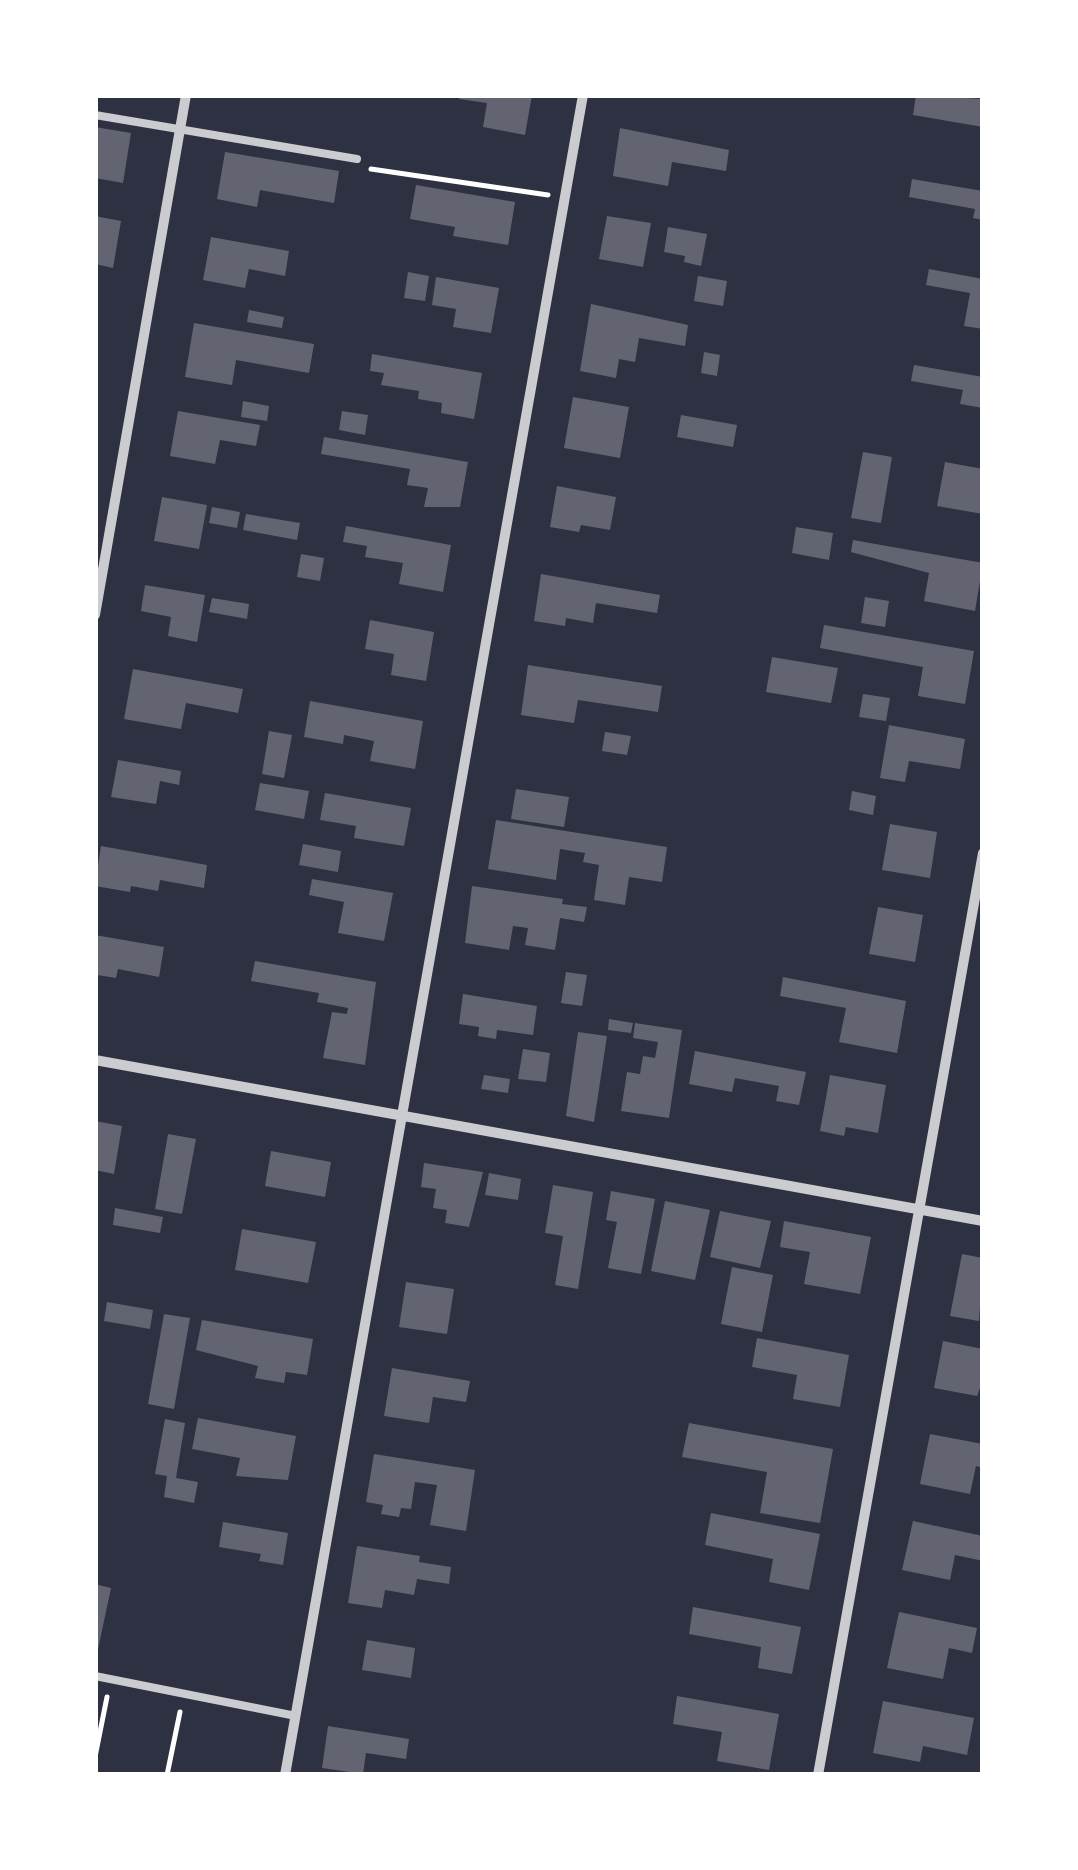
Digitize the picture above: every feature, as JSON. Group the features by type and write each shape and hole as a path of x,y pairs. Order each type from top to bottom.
{"street":[{"path":"95,615 186,95"},
{"path":"285,1775 584,95"},
{"path":"818,1775 983,852"},
{"path":"95,1060 983,1221"}],"lane":[{"path":"95,115 357,158"},
{"path":"95,1676 296,1716"}],"path":[{"path":"372,170 566,198"},
{"path":"95,1757 110,1679"},
{"path":"167,1775 183,1694"}],"building":[{"path":"460,95 532,95 525,135 483,127 487,103 459,99"},
{"path":"916,95 983,99 983,127 913,115"},
{"path":"95,127 131,133 123,183 95,178"},
{"path":"620,128 729,150 726,171 672,162 668,186 613,176"},
{"path":"225,152 339,171 334,203 260,190 257,207 217,199"},
{"path":"912,179 983,191 983,220 973,218 975,209 909,197"},
{"path":"416,185 515,202 508,245 453,236 455,227 410,219"},
{"path":"95,216 121,221 113,268 95,264"},
{"path":"607,216 651,223 643,267 599,259"},
{"path":"668,227 707,234 701,266 684,262 685,256 664,252"},
{"path":"211,237 289,251 285,276 249,269 245,288 203,280"},
{"path":"929,269 983,279 983,329 964,326 970,293 926,285"},
{"path":"408,272 429,276 425,301 404,298"},
{"path":"698,276 727,281 723,306 694,301"},
{"path":"436,277 499,288 491,333 453,327 456,309 432,305"},
{"path":"591,304 688,325 685,346 639,338 635,362 619,359 616,378 580,371"},
{"path":"249,310 284,317 282,328 247,322"},
{"path":"194,323 314,344 309,373 236,360 232,385 185,377"},
{"path":"704,352 720,355 717,376 701,373"},
{"path":"372,354 482,373 474,419 441,413 442,403 418,399 419,391 381,385 384,373 370,371"},
{"path":"914,365 983,377 983,408 960,404 963,390 911,381"},
{"path":"573,397 629,407 620,458 564,448"},
{"path":"243,401 269,406 267,421 241,417"},
{"path":"178,411 260,425 256,446 220,440 215,464 170,456"},
{"path":"342,411 368,415 365,435 339,430"},
{"path":"681,415 737,425 733,447 677,437"},
{"path":"324,437 468,462 460,507 424,507 428,488 407,485 410,469 321,454"},
{"path":"863,452 892,457 881,523 851,518"},
{"path":"945,462 983,469 983,514 937,506"},
{"path":"557,486 616,497 610,530 581,525 579,532 550,527"},
{"path":"162,497 207,505 199,549 154,541"},
{"path":"212,507 240,512 237,528 209,523"},
{"path":"246,514 300,523 297,540 243,530"},
{"path":"346,526 451,545 443,592 399,584 403,563 365,557 367,546 343,542"},
{"path":"796,527 833,533 829,560 792,553"},
{"path":"853,540 983,563 975,611 924,601 929,573 851,552"},
{"path":"301,554 324,558 320,581 297,577"},
{"path":"541,574 660,595 657,613 596,603 593,623 566,618 565,626 534,621"},
{"path":"145,585 205,595 197,642 168,636 171,617 141,611"},
{"path":"865,597 889,601 885,627 861,623"},
{"path":"212,598 249,604 247,619 209,612"},
{"path":"370,620 434,632 426,681 391,675 394,654 365,649"},
{"path":"824,625 974,651 965,704 918,696 923,667 820,648"},
{"path":"772,657 838,668 831,703 766,692"},
{"path":"528,665 662,686 658,712 578,700 574,723 521,715"},
{"path":"133,669 243,689 238,713 186,703 181,729 124,719"},
{"path":"863,694 890,698 886,721 859,717"},
{"path":"310,701 423,721 415,769 370,761 374,741 344,735 343,744 304,737"},
{"path":"889,725 965,739 960,769 909,761 905,782 880,778"},
{"path":"269,731 292,735 284,778 262,774"},
{"path":"605,732 631,736 627,755 602,751"},
{"path":"118,760 181,771 179,785 160,781 156,804 111,797"},
{"path":"260,783 309,791 304,819 255,810"},
{"path":"516,789 569,797 564,827 511,819"},
{"path":"852,791 876,796 873,815 849,810"},
{"path":"325,793 411,808 404,846 354,838 356,826 320,820"},
{"path":"496,820 667,847 662,882 629,877 625,905 594,900 599,865 583,862 585,853 560,849 556,880 488,869"},
{"path":"890,824 937,832 930,878 882,870"},
{"path":"303,844 341,851 338,872 299,865"},
{"path":"101,846 207,865 204,888 160,880 158,891 131,886 130,892 95,886"},
{"path":"312,879 393,893 384,941 338,933 344,902 309,895"},
{"path":"472,886 563,899 562,904 587,907 584,922 560,918 555,950 525,945 528,928 513,926 509,950 465,943"},
{"path":"878,907 923,915 915,962 869,954"},
{"path":"95,935 164,947 159,977 118,969 116,978 97,975"},
{"path":"255,961 376,982 365,1065 323,1058 332,1012 347,1014 348,1008 317,1002 319,993 251,981"},
{"path":"566,972 587,975 582,1006 561,1003"},
{"path":"783,977 906,1001 897,1053 839,1042 846,1008 780,996"},
{"path":"463,994 537,1006 533,1035 497,1030 496,1039 478,1036 479,1027 459,1024"},
{"path":"609,1019 633,1023 631,1033 608,1030"},
{"path":"635,1023 682,1030 669,1118 621,1111 627,1072 640,1074 643,1056 655,1058 658,1042 633,1038"},
{"path":"578,1032 607,1036 594,1122 566,1116"},
{"path":"523,1049 550,1053 546,1082 518,1079"},
{"path":"695,1051 806,1072 799,1105 776,1101 779,1086 735,1078 732,1092 689,1084"},
{"path":"484,1075 510,1079 508,1093 481,1089"},
{"path":"830,1075 886,1085 878,1133 846,1127 844,1136 820,1131"},
{"path":"95,1121 122,1126 114,1174 95,1170"},
{"path":"168,1134 196,1139 182,1214 155,1209"},
{"path":"271,1151 331,1162 325,1197 265,1186"},
{"path":"424,1163 483,1172 469,1227 445,1223 447,1210 433,1208 436,1189 421,1187"},
{"path":"489,1173 521,1179 518,1200 485,1195"},
{"path":"553,1185 593,1192 578,1289 555,1285 563,1236 545,1233"},
{"path":"611,1191 655,1199 641,1274 608,1268 617,1222 606,1220"},
{"path":"665,1201 710,1210 695,1280 651,1271"},
{"path":"115,1208 163,1217 160,1233 113,1225"},
{"path":"720,1211 771,1221 760,1268 710,1257"},
{"path":"784,1221 871,1237 860,1294 804,1284 810,1252 780,1247"},
{"path":"242,1229 316,1242 308,1283 235,1270"},
{"path":"962,1254 983,1258 979,1321 950,1316"},
{"path":"732,1267 773,1275 762,1332 721,1324"},
{"path":"406,1282 454,1289 447,1334 399,1327"},
{"path":"107,1302 153,1310 150,1329 104,1321"},
{"path":"164,1314 190,1318 174,1409 148,1404"},
{"path":"202,1320 313,1339 307,1375 286,1372 284,1383 255,1378 258,1366 196,1350"},
{"path":"757,1338 849,1355 840,1407 793,1399 797,1375 752,1367"},
{"path":"943,1341 983,1349 983,1380 977,1396 934,1388"},
{"path":"392,1368 470,1381 466,1402 433,1397 429,1423 384,1416"},
{"path":"198,1418 296,1436 288,1480 236,1476 240,1458 192,1449"},
{"path":"165,1419 185,1423 176,1478 198,1482 194,1503 164,1497 167,1476 155,1474"},
{"path":"689,1423 833,1449 820,1523 760,1513 767,1472 682,1457"},
{"path":"930,1434 983,1444 983,1468 976,1466 970,1494 920,1484"},
{"path":"374,1454 475,1470 466,1531 430,1525 437,1485 415,1482 411,1509 401,1508 399,1517 381,1514 383,1505 366,1502"},
{"path":"711,1513 820,1534 809,1590 769,1582 773,1559 705,1545"},
{"path":"913,1521 983,1536 983,1561 955,1555 950,1580 902,1570"},
{"path":"223,1522 288,1533 283,1565 259,1561 261,1554 219,1547"},
{"path":"357,1546 420,1556 419,1562 451,1567 449,1584 417,1579 414,1595 385,1590 382,1608 348,1603"},
{"path":"95,1584 111,1588 97,1654 95,1654"},
{"path":"693,1607 801,1627 792,1674 758,1668 761,1647 689,1634"},
{"path":"899,1612 977,1628 972,1653 949,1648 943,1679 887,1668"},
{"path":"367,1640 415,1648 411,1678 362,1670"},
{"path":"677,1696 779,1714 769,1770 717,1761 722,1732 673,1724"},
{"path":"883,1701 974,1718 967,1755 923,1746 920,1762 873,1753"},
{"path":"328,1726 409,1739 406,1759 366,1753 363,1774 322,1768"}]}
